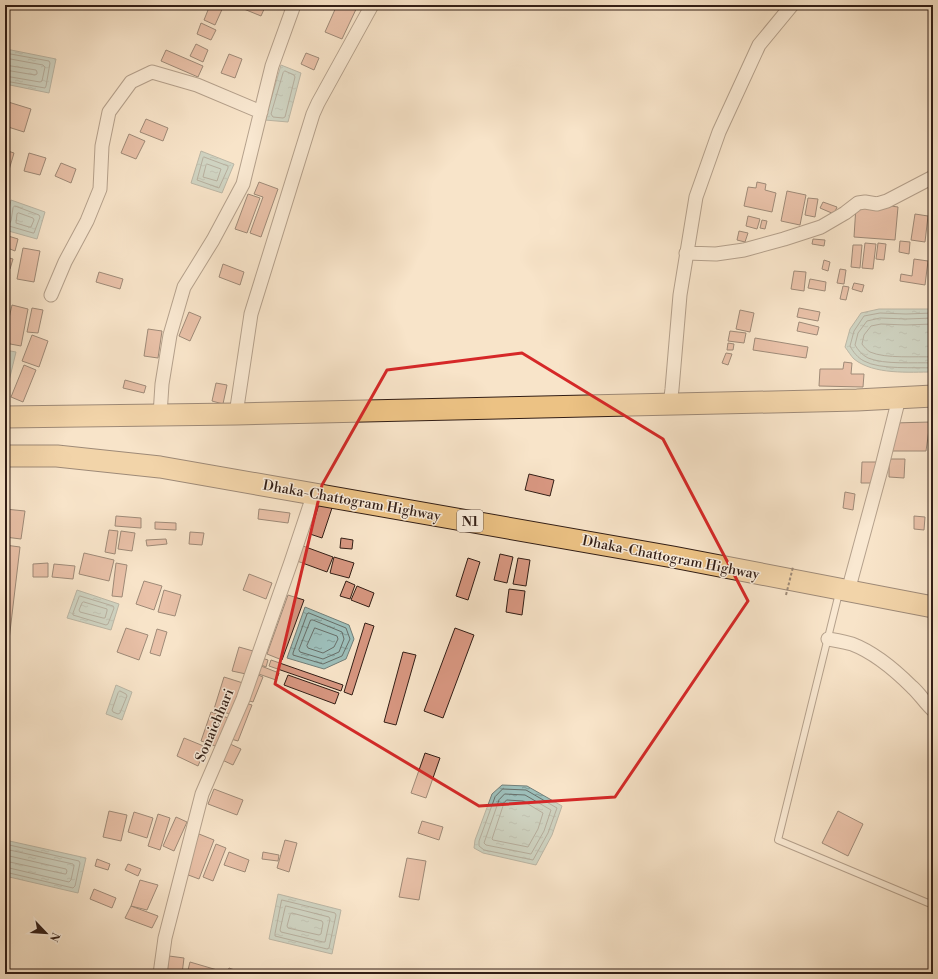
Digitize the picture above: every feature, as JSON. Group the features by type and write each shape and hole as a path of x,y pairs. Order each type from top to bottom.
{"highway":[{"path":"5,418 857,400 933,396"},
{"name":"Dhaka-Chattogram Highway","path":"5,456 58,456 160,467 650,553 933,607"}],"street":[{"path":"160,415 162,384 170,335 184,287 213,240 243,184 272,66 294,5"},
{"path":"236,414 251,314 313,114 372,5"},
{"path":"670,404 680,294 696,197 719,132 759,45 792,5"},
{"path":"51,295 64,262 87,220 100,189 102,146 109,112 132,82 152,72 197,85 261,112"},
{"path":"686,253 716,254 744,250 784,240 821,227 845,213 858,202 877,204 933,176"},
{"path":"844,590 882,466 899,398"},
{"name":"Sonaichhari","path":"160,974 165,938 202,794 243,699 314,493"},
{"path":"828,639 852,644 888,665 912,687 933,710"}],"lane":[{"path":"844,590 828,639 778,840 933,905"}],"path":[{"path":"786,595 793,567"}],"highlighted area":[{"path":"522,353 663,439 748,601 615,797 479,806 275,684 322,485 387,370"}],"water":[{"path":"6,49 56,59 49,93 5,84"},
{"path":"281,65 301,73 288,122 265,120"},
{"path":"201,151 234,164 222,193 191,183"},
{"path":"11,200 45,212 37,239 5,230"},
{"path":"879,309 933,309 933,372 892,372 871,368 853,358 845,347 850,329 861,313"},
{"path":"5,350 16,352 9,381 5,381"},
{"path":"77,590 119,604 111,630 67,618"},
{"path":"305,607 349,625 354,639 346,659 324,669 287,658"},
{"path":"116,685 132,692 122,720 106,714"},
{"path":"502,785 527,786 562,806 552,835 536,865 483,853 474,848 475,840 492,794"},
{"path":"5,840 86,858 78,893 5,876"},
{"path":"278,894 341,910 332,954 269,939"}],"building":[{"path":"210,5 224,5 215,25 204,20"},
{"path":"234,5 266,5 261,16"},
{"path":"337,5 358,5 342,39 325,32"},
{"path":"201,23 216,30 211,40 197,34"},
{"path":"196,44 208,50 203,62 190,56"},
{"path":"166,50 203,66 198,77 161,61"},
{"path":"306,53 319,58 314,70 301,64"},
{"path":"229,54 242,59 235,78 221,73"},
{"path":"5,101 31,109 24,132 5,126"},
{"path":"146,119 168,128 163,141 140,132"},
{"path":"129,134 145,141 136,159 121,153"},
{"path":"5,150 14,153 6,180 5,179"},
{"path":"29,153 46,158 40,175 24,171"},
{"path":"61,163 76,169 71,183 55,176"},
{"path":"259,182 278,189 261,237 250,233 263,197 254,194"},
{"path":"757,182 766,184 765,190 776,193 772,212 744,206 748,187 756,188"},
{"path":"787,191 806,195 800,225 781,221"},
{"path":"248,194 260,198 247,233 235,229"},
{"path":"808,198 818,199 815,217 805,215"},
{"path":"823,202 837,207 834,214 820,208"},
{"path":"884,205 898,207 895,240 854,237 856,206"},
{"path":"915,214 928,216 925,242 911,240"},
{"path":"748,216 760,219 757,229 746,226"},
{"path":"762,220 767,221 765,229 760,228"},
{"path":"933,223 933,243 931,243"},
{"path":"739,231 748,233 745,242 737,240"},
{"path":"5,235 18,239 15,251 5,247"},
{"path":"813,239 825,240 824,246 812,244"},
{"path":"900,241 910,242 909,254 899,252"},
{"path":"865,243 876,244 873,269 862,268"},
{"path":"878,243 886,244 884,260 876,259"},
{"path":"853,245 862,245 860,268 851,267"},
{"path":"23,248 40,251 34,282 17,279"},
{"path":"5,257 13,259 10,269 5,268"},
{"path":"914,259 928,261 925,285 900,281 901,274 912,276"},
{"path":"824,260 830,262 828,271 822,269"},
{"path":"223,264 244,272 240,285 219,277"},
{"path":"840,269 846,270 844,284 837,283"},
{"path":"794,271 806,272 804,291 791,289"},
{"path":"99,272 123,279 120,289 96,282"},
{"path":"810,279 826,282 825,291 808,288"},
{"path":"854,283 864,285 862,292 852,289"},
{"path":"843,286 849,287 846,300 840,299"},
{"path":"5,302 9,303 6,326 5,326"},
{"path":"12,305 28,309 21,346 5,343 5,336"},
{"path":"32,308 43,310 38,333 27,332"},
{"path":"799,308 820,312 818,321 797,317"},
{"path":"740,310 754,313 750,332 736,329"},
{"path":"189,312 201,317 190,341 179,336"},
{"path":"799,322 819,327 817,335 797,331"},
{"path":"148,329 162,331 158,358 144,356"},
{"path":"730,331 746,333 744,343 728,341"},
{"path":"32,335 48,341 39,367 22,361"},
{"path":"755,338 808,347 806,358 753,350"},
{"path":"728,343 734,344 733,350 727,350"},
{"path":"726,353 732,354 728,365 722,363"},
{"path":"844,362 852,363 851,374 864,374 863,387 819,386 820,369 843,369"},
{"path":"24,365 36,370 23,402 11,397"},
{"path":"125,380 146,386 144,393 123,388"},
{"path":"216,383 227,385 223,404 212,401"},
{"path":"930,422 926,451 892,451 894,423"},
{"path":"889,459 905,459 904,478 889,477"},
{"path":"862,462 878,462 877,483 861,483"},
{"path":"529,474 554,480 550,496 525,490"},
{"path":"931,489 933,489 933,501 930,500"},
{"path":"845,492 855,494 853,510 843,508"},
{"path":"319,504 332,508 322,538 310,534"},
{"path":"5,509 25,511 21,539 5,537"},
{"path":"259,509 290,513 288,523 258,519"},
{"path":"116,516 141,518 141,528 115,526"},
{"path":"914,516 925,517 924,530 914,529"},
{"path":"155,522 176,523 176,530 155,529"},
{"path":"109,530 118,531 115,554 105,552"},
{"path":"121,531 135,533 132,551 118,549"},
{"path":"190,532 204,533 202,545 189,544"},
{"path":"341,538 353,540 352,549 340,548"},
{"path":"166,539 167,544 147,546 146,540"},
{"path":"5,545 20,547 9,640 5,640"},
{"path":"303,546 333,557 327,572 297,561"},
{"path":"84,553 114,560 109,581 79,574"},
{"path":"500,554 513,557 507,583 494,580"},
{"path":"334,557 354,563 349,578 330,573"},
{"path":"468,558 480,562 468,600 456,596"},
{"path":"518,558 530,560 526,586 513,584"},
{"path":"48,563 48,577 33,577 33,564"},
{"path":"116,563 127,565 122,597 112,596"},
{"path":"54,564 75,566 73,579 52,577"},
{"path":"249,574 272,583 266,599 243,590"},
{"path":"144,581 162,586 154,610 136,604"},
{"path":"346,581 355,585 350,599 340,596"},
{"path":"357,586 374,593 369,607 351,600"},
{"path":"509,589 525,591 522,615 506,612"},
{"path":"164,590 181,595 175,616 158,612"},
{"path":"288,595 304,600 282,660 267,654"},
{"path":"365,623 374,626 352,695 344,692"},
{"path":"126,628 148,635 139,660 117,652"},
{"path":"455,628 474,635 443,718 424,711"},
{"path":"157,629 167,632 160,656 150,653"},
{"path":"239,647 253,651 246,674 232,671"},
{"path":"403,652 416,655 396,725 384,722"},
{"path":"259,657 268,660 266,667 257,663"},
{"path":"271,660 343,685 341,691 269,666"},
{"path":"256,664 279,673 276,680 253,672"},
{"path":"256,674 263,677 253,702 246,700"},
{"path":"288,675 339,693 335,704 284,685"},
{"path":"224,677 243,683 233,715 214,709"},
{"path":"245,703 252,705 238,741 231,739"},
{"path":"211,712 231,719 221,748 201,741"},
{"path":"184,738 206,747 198,766 177,756"},
{"path":"228,743 241,749 233,765 220,759"},
{"path":"425,753 440,758 426,798 411,793"},
{"path":"214,789 243,800 237,815 208,804"},
{"path":"109,811 127,815 121,841 103,837"},
{"path":"838,811 863,824 848,856 822,843"},
{"path":"134,812 153,818 147,838 128,832"},
{"path":"158,814 170,818 160,850 148,846"},
{"path":"176,817 187,822 174,851 163,846"},
{"path":"422,821 443,827 439,840 418,833"},
{"path":"199,834 214,840 199,879 183,873"},
{"path":"285,840 297,843 289,872 277,868"},
{"path":"216,844 226,848 213,881 203,877"},
{"path":"229,852 249,860 245,872 224,865"},
{"path":"263,852 279,855 278,861 262,859"},
{"path":"407,858 426,861 419,900 399,897"},
{"path":"97,859 110,864 108,870 95,866"},
{"path":"128,864 141,869 138,876 125,870"},
{"path":"140,880 158,885 147,910 131,906"},
{"path":"94,889 116,898 112,908 90,899"},
{"path":"131,906 158,916 152,928 125,918"},
{"path":"169,956 184,958 182,974 167,974"},
{"path":"190,962 224,972 223,974 187,974"},
{"path":"229,968 243,973 243,974 226,974"}]}
